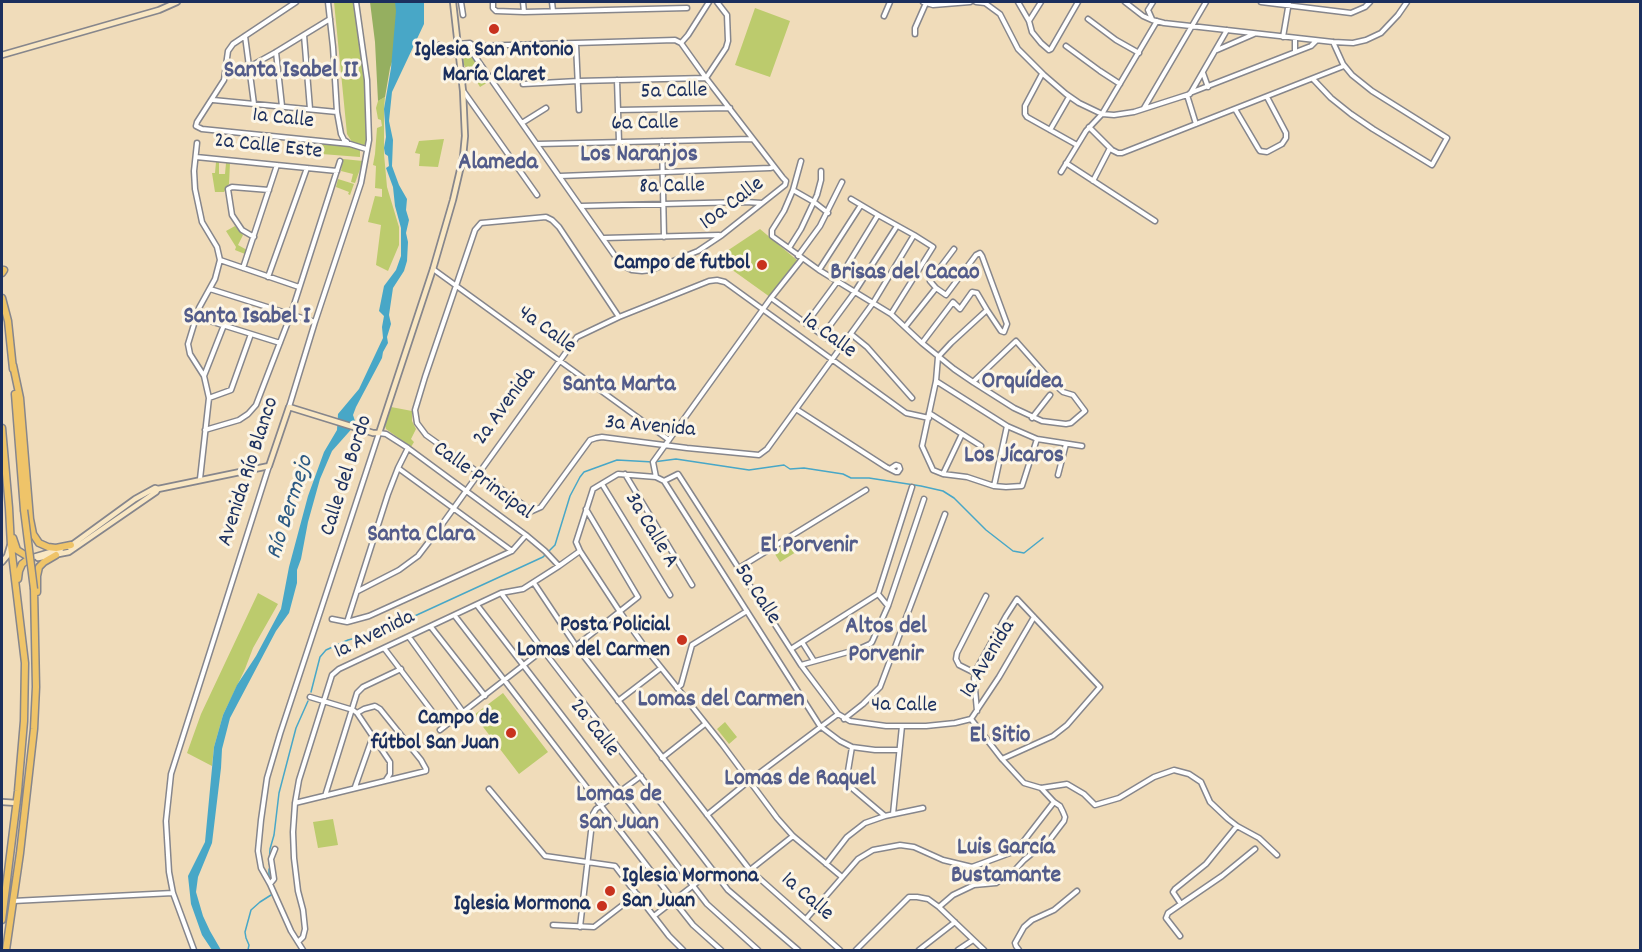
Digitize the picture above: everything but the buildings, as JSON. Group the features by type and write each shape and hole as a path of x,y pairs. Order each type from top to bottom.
{"highway":[{"path":"2,298 8,321 13,365 24,510 34,589 36,687 33,751"},
{"path":"13,365 20,398 32,532 39,543 51,548 71,545"},
{"path":"2,428 11,546 25,663 24,720 17,803 2,920"},
{"path":"9,508 17,550 30,558 22,564 18,576 24,651"},
{"path":"17,550 23,552 30,550 35,544 35,539"},
{"path":"6,951 37,728 39,679 37,576 42,564 56,555"}],"street":[{"path":"2,55 159,10 177,2"},
{"path":"296,2 233,44 228,51 224,80 213,100 338,112"},
{"path":"328,2 341,134 350,144"},
{"name":"Avenida Río Blanco","path":"194,951 173,893 169,872 166,821 171,774 361,183 369,132 367,80 356,2"},
{"name":"Calle del Bordo","path":"303,951 261,868 258,851 267,778 433,269 453,200 463,157 465,135 464,91 453,2"},
{"path":"461,2 463,15"},
{"path":"493,2 494,10 524,12 687,8"},
{"path":"523,2 524,12"},
{"path":"552,2 553,11"},
{"path":"582,2 583,10"},
{"path":"610,2 612,9"},
{"path":"641,2 642,9"},
{"path":"671,2 672,8"},
{"path":"672,8 676,2"},
{"path":"681,43 709,2"},
{"path":"706,78 726,48 728,41 727,15 717,2"},
{"path":"884,16 890,2"},
{"path":"915,34 924,2 933,6 970,2"},
{"path":"976,2 985,3 1000,14 1018,49 1042,74 1079,103 1102,114 1121,114 1143,109 1188,94 1311,46 1316,40"},
{"path":"1018,2 1029,21 1032,32 1049,50 1078,2"},
{"path":"1029,21 1041,2"},
{"path":"1125,2 1155,21 1353,43 1381,33 1407,2"},
{"path":"1154,2 1149,10 1155,21"},
{"path":"1143,109 1206,2"},
{"path":"1261,2 1288,3 1351,13 1365,7 1370,2"},
{"path":"1283,37 1288,3"},
{"path":"249,67 330,19"},
{"path":"1089,19 1139,54"},
{"path":"1061,172 1089,127 1102,114 1139,54 1155,21"},
{"path":"1196,124 1188,94 1227,30"},
{"path":"1216,50 1257,33"},
{"path":"245,35 254,104"},
{"path":"304,35 310,109"},
{"path":"1295,38 1295,52"},
{"path":"440,45 441,54 475,46 675,40 681,43 753,138 772,168"},
{"path":"1313,79 1331,98 1366,124 1432,165 1447,138 1372,92 1344,66 1333,42"},
{"path":"576,44 579,110"},
{"path":"475,46 474,55 603,238 722,235"},
{"path":"1066,46 1120,84"},
{"path":"276,52 282,106"},
{"path":"1089,127 1110,148 1122,153 1344,66"},
{"path":"1202,73 1208,87"},
{"path":"1042,74 1025,106 1024,114 1077,145"},
{"path":"523,84 706,78"},
{"path":"618,80 619,142"},
{"path":"464,91 537,195"},
{"path":"1050,130 1069,96"},
{"path":"1235,109 1260,151 1267,152 1282,144 1286,134 1267,97"},
{"name":"1a Calle","path":"213,100 196,126 202,129 350,144 366,149"},
{"path":"522,123 546,108"},
{"name":"5a Calle","path":"618,111 730,108"},
{"name":"6a Calle","path":"537,144 753,138"},
{"path":"662,141 664,237"},
{"path":"197,143 195,189 202,222 217,248 220,260 210,289 199,308 188,344 188,350 204,376 209,398 200,479"},
{"path":"1093,181 1110,148"},
{"name":"2a Calle Este","path":"196,157 337,171"},
{"path":"206,430 239,420 256,405 291,314 340,161"},
{"path":"801,161 793,190 771,233 772,236 837,282 891,314 954,369 973,382 1014,408 1032,418 1066,424 1071,423 1085,412 1073,395 1061,391 1016,341 973,382"},
{"path":"1066,163 1155,221"},
{"path":"243,268 277,165"},
{"path":"268,277 307,168"},
{"path":"559,177 772,168"},
{"name":"10a Calle","path":"603,238 619,261 632,270 651,270 680,260 722,235 785,185 786,181 772,168"},
{"path":"789,248 814,202 821,180 821,171"},
{"path":"656,477 653,462 800,257 828,213 843,182"},
{"path":"254,237 242,230 232,214 228,189 232,187 269,190"},
{"path":"793,190 828,213"},
{"path":"851,199 933,248 891,314"},
{"path":"745,202 751,213"},
{"name":"8a Calle","path":"580,206 764,203"},
{"path":"819,270 861,206"},
{"path":"806,324 837,282 878,215"},
{"path":"479,473 421,430 417,423 415,410 478,225 483,222 546,217 552,220 619,317"},
{"path":"823,335 854,293 897,226"},
{"path":"890,469 796,409 873,303 914,235"},
{"path":"946,295 976,255 980,254 1007,324 1004,332 1001,331 977,293 972,292 960,309 930,281 954,249"},
{"path":"220,260 299,287"},
{"name":"4a Calle","path":"433,269 669,440"},
{"name":"1a Calle","path":"709,282 717,280 725,282 906,413 929,416 981,446"},
{"name":"2a Avenida","path":"358,591 410,563 423,549 577,337 619,317 709,282"},
{"path":"905,327 936,288"},
{"path":"210,289 315,322"},
{"path":"771,298 840,348"},
{"path":"922,343 953,302"},
{"path":"987,310 939,357 922,446 935,472 1006,487 1022,486 1037,439"},
{"path":"197,317 280,343"},
{"path":"204,376 224,325"},
{"path":"209,398 231,390 251,334"},
{"path":"851,334 867,347 912,398"},
{"path":"936,381 1007,426 1037,439 1082,446"},
{"path":"1032,418 1050,395"},
{"path":"289,406 380,433"},
{"name":"3a Avenida","path":"479,473 530,510 536,511 590,440 602,437 759,455 796,409"},
{"path":"994,486 1007,426"},
{"name":"Calle Principal","path":"380,433 386,434 408,448 526,535 559,566"},
{"path":"943,474 962,434"},
{"path":"1058,475 1066,444"},
{"name":"1a Avenida","path":"347,622 371,543 398,468 408,448"},
{"path":"30,558 67,548 154,488 269,466"},
{"path":"398,468 512,551"},
{"path":"842,877 793,836 661,669 620,612 576,542 593,489 618,474 656,477 664,481 678,474 801,665 872,642 888,606 924,499"},
{"path":"625,474 692,585"},
{"name":"5a Calle","path":"664,481 820,726"},
{"name":"3a Calle A","path":"602,484 670,595"},
{"path":"791,650 878,594 912,487"},
{"path":"30,558 69,552 158,489"},
{"path":"739,568 866,490"},
{"path":"576,646 638,597 586,509"},
{"path":"844,719 880,687 945,514"},
{"path":"332,619 347,622 369,616 512,551 526,535"},
{"path":"11,546 2,562 15,572"},
{"name":"1a Avenida","path":"298,942 303,937 305,929 294,858 295,803 299,780 332,675 501,593 523,589 580,551"},
{"name":"1a Calle","path":"534,583 576,646 750,870 840,951"},
{"name":"1a Calle","path":"501,593 728,890 798,951"},
{"path":"878,594 888,606"},
{"path":"975,673 959,665 956,659 968,630 987,596"},
{"path":"977,711 975,673 1017,599 1100,687 1067,725 1053,736 1002,759"},
{"name":"2a Calle","path":"477,605 707,904 758,951"},
{"path":"677,688 681,685 692,645 747,611"},
{"path":"455,616 693,925 721,951"},
{"name":"1a Avenida","path":"971,719 1034,617"},
{"path":"431,627 485,696"},
{"path":"409,637 464,712"},
{"path":"802,642 814,661"},
{"path":"384,648 442,728 543,650"},
{"name":"4a Calle","path":"801,665 844,719 902,726 944,725 971,719"},
{"path":"325,796 359,690 400,669"},
{"path":"618,701 661,669"},
{"path":"310,697 353,710 357,714 390,762 390,774 386,780"},
{"path":"295,803 426,769 380,709 375,706 357,714"},
{"path":"707,815 838,714"},
{"path":"971,719 1024,783 1041,788 1067,784 1084,794 1095,805 1128,794 1154,777 1174,770 1190,774 1201,782 1210,802 1228,819 1259,838 1277,855"},
{"path":"662,758 705,724"},
{"path":"820,726 852,747 899,750"},
{"path":"893,814 902,726"},
{"path":"356,787 373,736"},
{"path":"852,747 847,777 849,784 885,816"},
{"path":"580,927 593,814 620,790 641,776"},
{"path":"939,907 952,895 974,885 996,883 1014,871 1051,838 1065,817 1060,806 1041,788"},
{"path":"489,789 542,854 547,857 615,866 683,951"},
{"path":"2,802 17,803"},
{"path":"806,919 858,859 873,850 900,845 914,847 943,860 972,867 1010,853 1018,847 1054,802"},
{"name":"1a Calle","path":"826,864 840,845 858,828 872,820 923,808"},
{"path":"1181,904 1173,892 1175,889 1206,864 1237,826"},
{"path":"750,870 793,836"},
{"path":"270,884 274,879 271,859 275,849"},
{"path":"1180,936 1166,918 1168,913 1222,876 1255,849"},
{"path":"654,916 713,870"},
{"path":"1019,951 1015,943 1024,927 1032,920 1054,910 1077,891"},
{"path":"13,901 173,893"},
{"path":"553,925 594,927 637,894"},
{"path":"856,951 909,897 928,899 984,951"},
{"path":"919,951 955,922"},
{"path":"958,951 973,940"}],"green space":[{"path":"334,2 356,2 365,80 367,141 363,147 352,142 347,134"},
{"path":"370,2 409,2 390,68 385,97 378,101 375,42"},
{"path":"755,8 790,21 770,77 735,65"},
{"path":"470,49 480,65 469,72 464,65 462,50"},
{"path":"480,66 490,81 480,87 471,72"},
{"path":"385,97 384,154 387,187 399,227 399,245 388,271 376,265 381,225 368,222 375,196 382,197 382,189 375,188 376,166 373,165 377,128 382,126 376,108 378,101"},
{"path":"444,139 438,167 419,166 420,154 415,153 419,141"},
{"path":"300,141 345,145 360,149 360,157 296,152"},
{"path":"343,159 363,161 355,183 351,182 353,174 341,171"},
{"path":"216,162 219,162 219,174 225,174 226,163 230,163 229,184 224,192 215,192 212,173 215,173"},
{"path":"338,179 354,184 350,195 349,192 336,187"},
{"path":"235,226 243,235 238,245 247,250 245,254 235,250 236,247 226,231"},
{"name":"Campo de futbol","path":"760,229 798,261 770,297 731,269 721,255"},
{"path":"391,407 412,411 412,421 416,429 411,439 414,442 411,447 386,429"},
{"path":"789,541 796,552 780,562 773,551"},
{"path":"258,593 278,604 253,648 223,715 214,747 212,766 187,753 201,714"},
{"name":"Campo de fútbol San Juan","path":"503,693 548,752 519,774 474,715"},
{"path":"725,722 737,737 729,744 717,729"},
{"path":"333,819 338,845 318,848 313,822"}],"water":[{"path":"395,2 424,2 424,24 392,92 389,121 393,140 392,166 407,199 406,210 409,220 406,233 407,261 404,271 393,288 388,343 356,407 353,415 356,424 332,451 320,479 308,522 289,613 276,631 230,718 222,749 212,843 198,877 196,892 203,916 221,950 212,950 202,935 191,904 188,876 205,842 214,747 223,715 237,685 256,656 281,609 289,567 308,496 324,452 337,430 338,414 359,389 383,338 384,316 379,311 384,286 396,270 401,256 401,228 393,187 386,168 389,166 388,156 384,148 386,137 384,109 391,68"}],"waterway":[{"path":"311,692 320,657 326,650 348,640 382,631 543,557 555,545 570,496 580,477 584,472 617,460 653,462 676,459 749,470 784,465 790,469 804,468 843,474 851,478 869,478 921,486 943,491 954,498 986,530 1013,551 1024,553 1043,538"},
{"path":"269,864 279,793 296,728 308,701"},
{"path":"269,869 269,878"},
{"path":"248,950 249,945 245,932 251,910 271,895"}],"place":[{"name":"Iglesia San Antonio María Claret","path":"494,29"},
{"name":"Campo de futbol","path":"762,265"},
{"name":"Posta Policial Lomas del Carmen","path":"682,640"},
{"name":"Campo de fútbol San Juan","path":"511,733"},
{"name":"Iglesia Mormona San Juan","path":"610,891"},
{"name":"Iglesia Mormona","path":"602,906"}],"district":[{"name":"Santa Isabel II","path":"291,73"},
{"name":"Los Naranjos","path":"639,157"},
{"name":"Alameda","path":"498,165"},
{"name":"Brisas del Cacao","path":"905,275"},
{"name":"Santa Isabel I","path":"247,319"},
{"name":"Orquídea","path":"1022,384"},
{"name":"Santa Marta","path":"619,387"},
{"name":"Los Jícaros","path":"1014,458"},
{"name":"Santa Clara","path":"421,537"},
{"name":"El Porvenir","path":"809,548"},
{"name":"Altos del Porvenir","path":"886,643"},
{"name":"Lomas del Carmen","path":"721,702"},
{"name":"El Sitio","path":"1000,738"},
{"name":"Lomas de Raquel","path":"800,781"},
{"name":"Lomas de San Juan","path":"619,811"},
{"name":"Luis García Bustamante","path":"1006,864"}],"water label":[{"name":"Río Bermejo","path":"292,508"}]}
